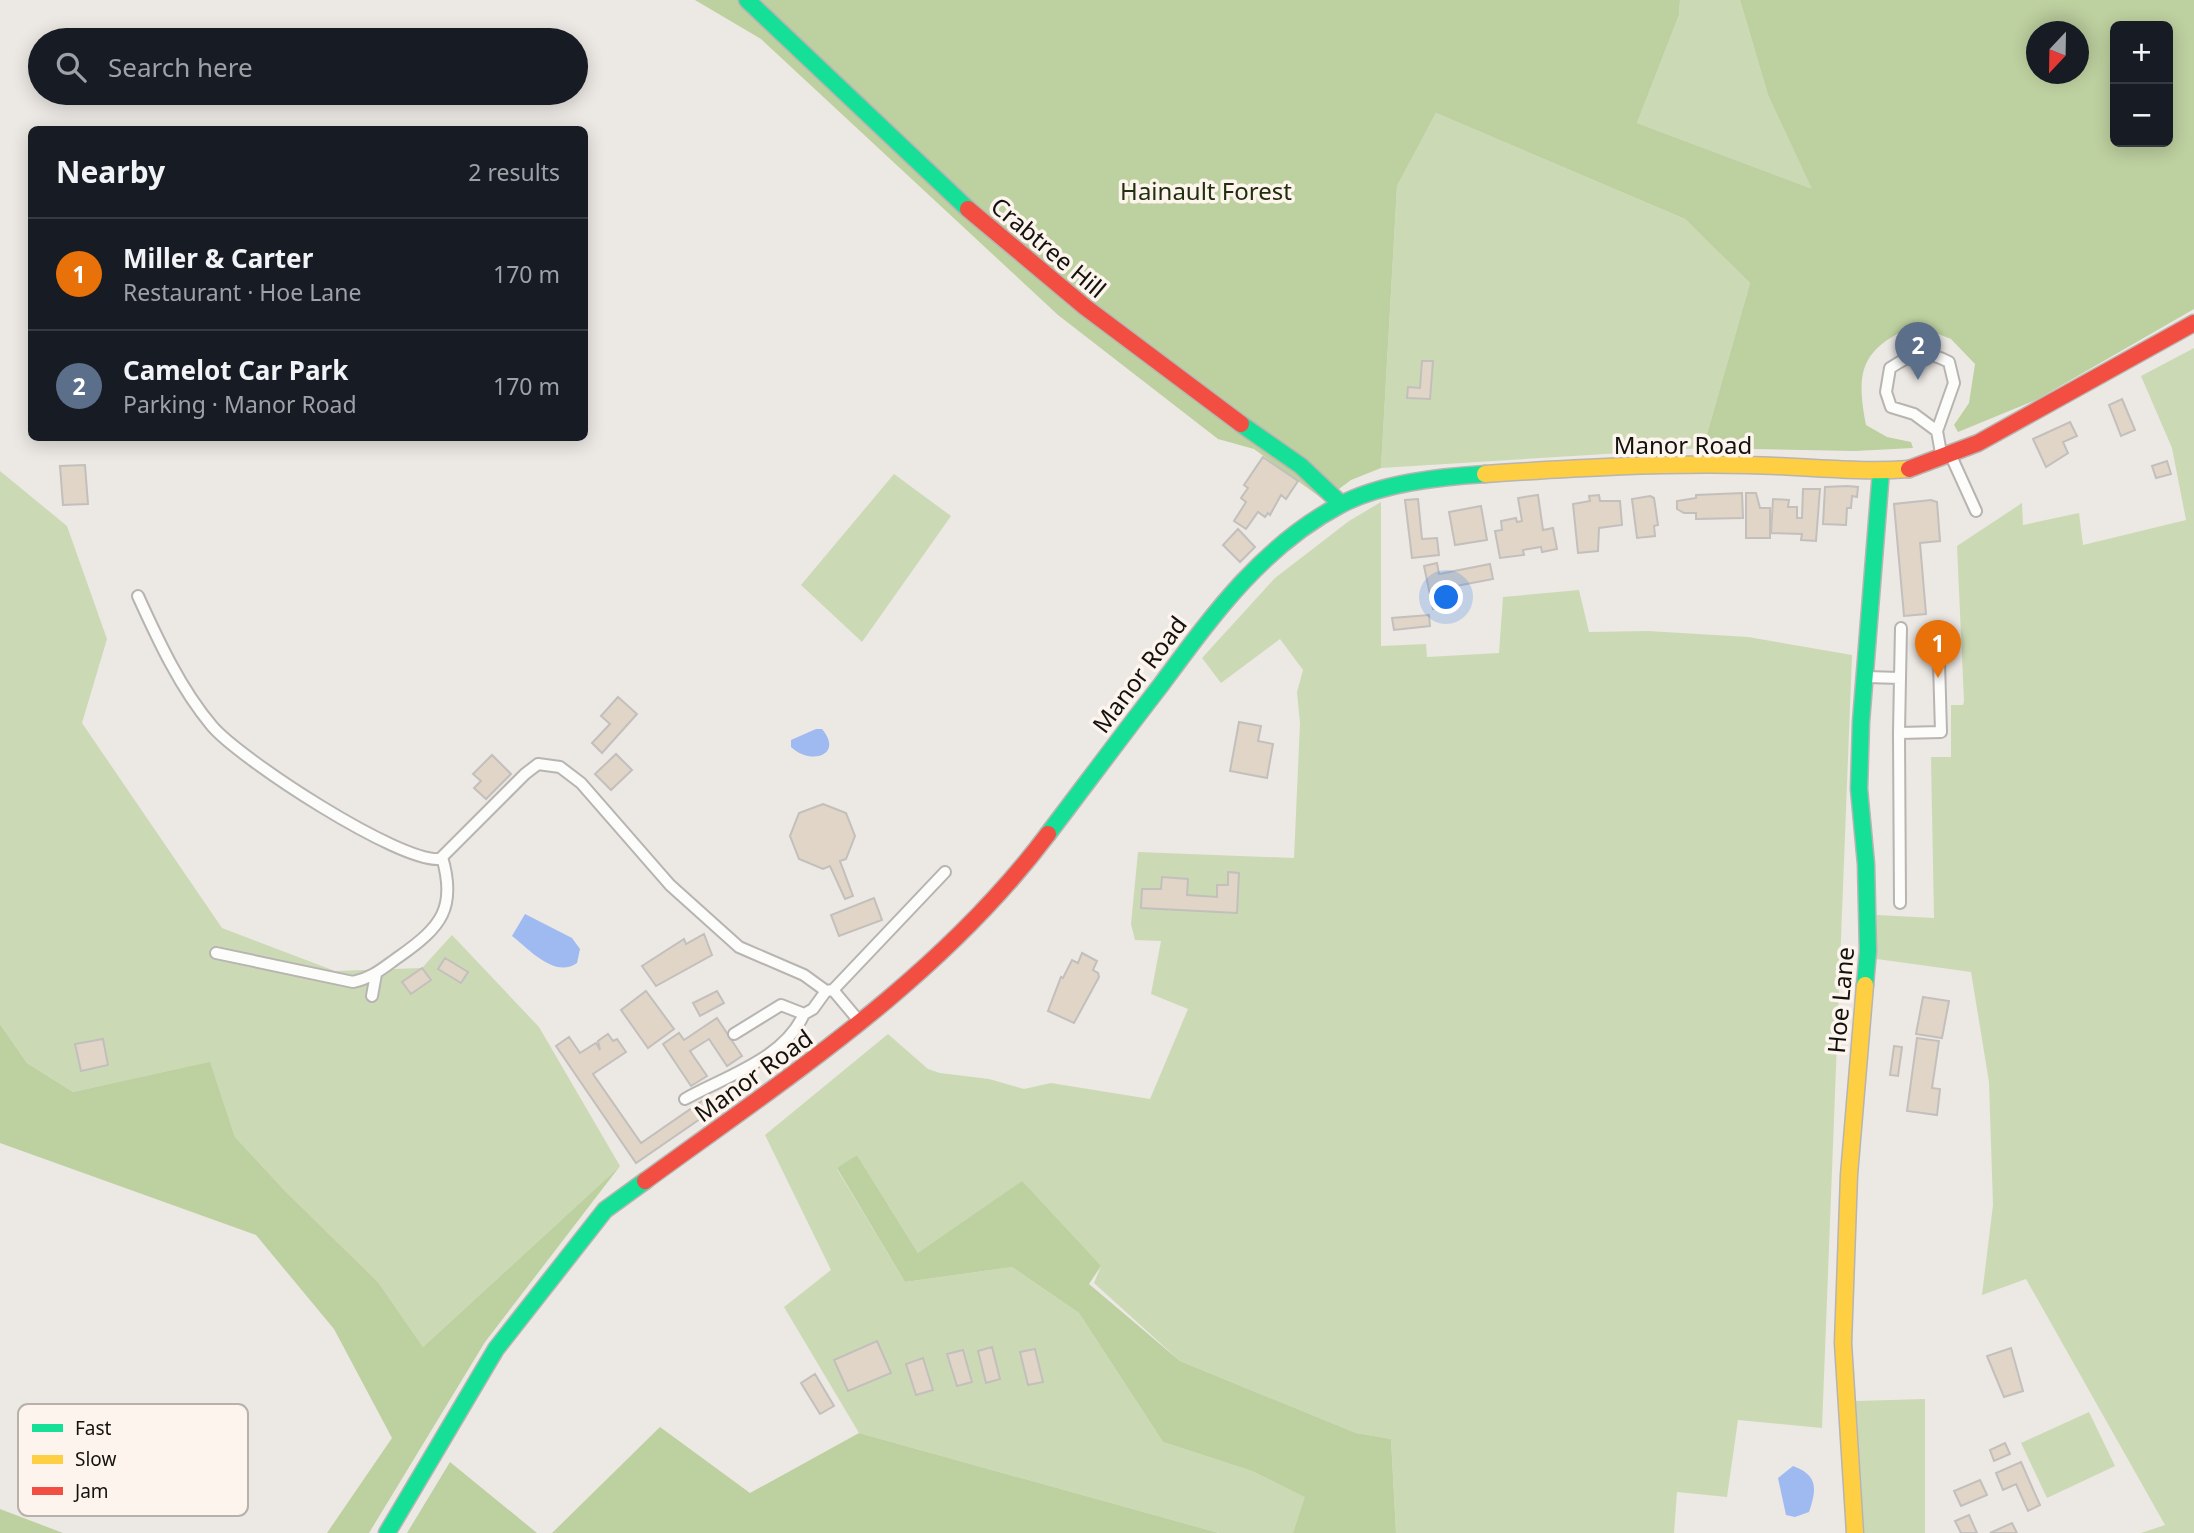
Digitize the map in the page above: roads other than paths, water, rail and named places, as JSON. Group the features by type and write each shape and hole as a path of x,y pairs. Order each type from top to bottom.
{"street":[{"name":"Crabtree Hill","path":"747,0 970,210 1085,307 1213,405 1301,466 1341,505"},
{"name":"Manor Road","path":"387,1533 496,1349 605,1210 861,1023 926,968 1027,862 1178,657 1261,560 1284,540 1341,505 1412,483 1463,475 1587,467 1748,465 1881,471 1916,468 1947,457 2194,323"},
{"name":"Hoe Lane","path":"1855,1533 1848,1461 1843,1343 1849,1175 1868,951 1866,864 1859,789 1864,677 1881,471"}],"lane":[{"path":"1937,431 1954,383 1949,362 1928,351 1911,355 1890,368 1886,392 1891,407 1914,414 1937,431 1947,457 1976,511"},
{"path":"138,596 196,704 213,727 238,750 351,824 421,858 442,857 538,764 560,767 581,783 670,885 739,947 804,975 829,990 861,1023"},
{"path":"1899,733 1941,732 1938,627"},
{"path":"1900,628 1900,903"},
{"path":"1864,677 1900,678"},
{"path":"216,953 353,982 376,974 434,929 444,910 449,883 442,857"},
{"path":"685,1099 778,1048 797,1028 804,1014 813,1009 945,872"},
{"path":"372,996 376,974"},
{"path":"734,1034 781,1005 804,1014"}],"water":[{"path":"822,729 828,738 827,751 822,755 807,756 791,747 791,740"},
{"path":"525,914 572,938 580,949 577,963 569,967 551,965 512,936"},
{"path":"1793,1466 1811,1478 1814,1490 1809,1512 1795,1517 1786,1515 1778,1478"}],"place":[{"name":"Camelot Car Park","path":"1918,380"},
{"name":"Miller & Carter","path":"1938,678"}],"park label":[{"name":"Hainault Forest","path":"1206,190"}]}
